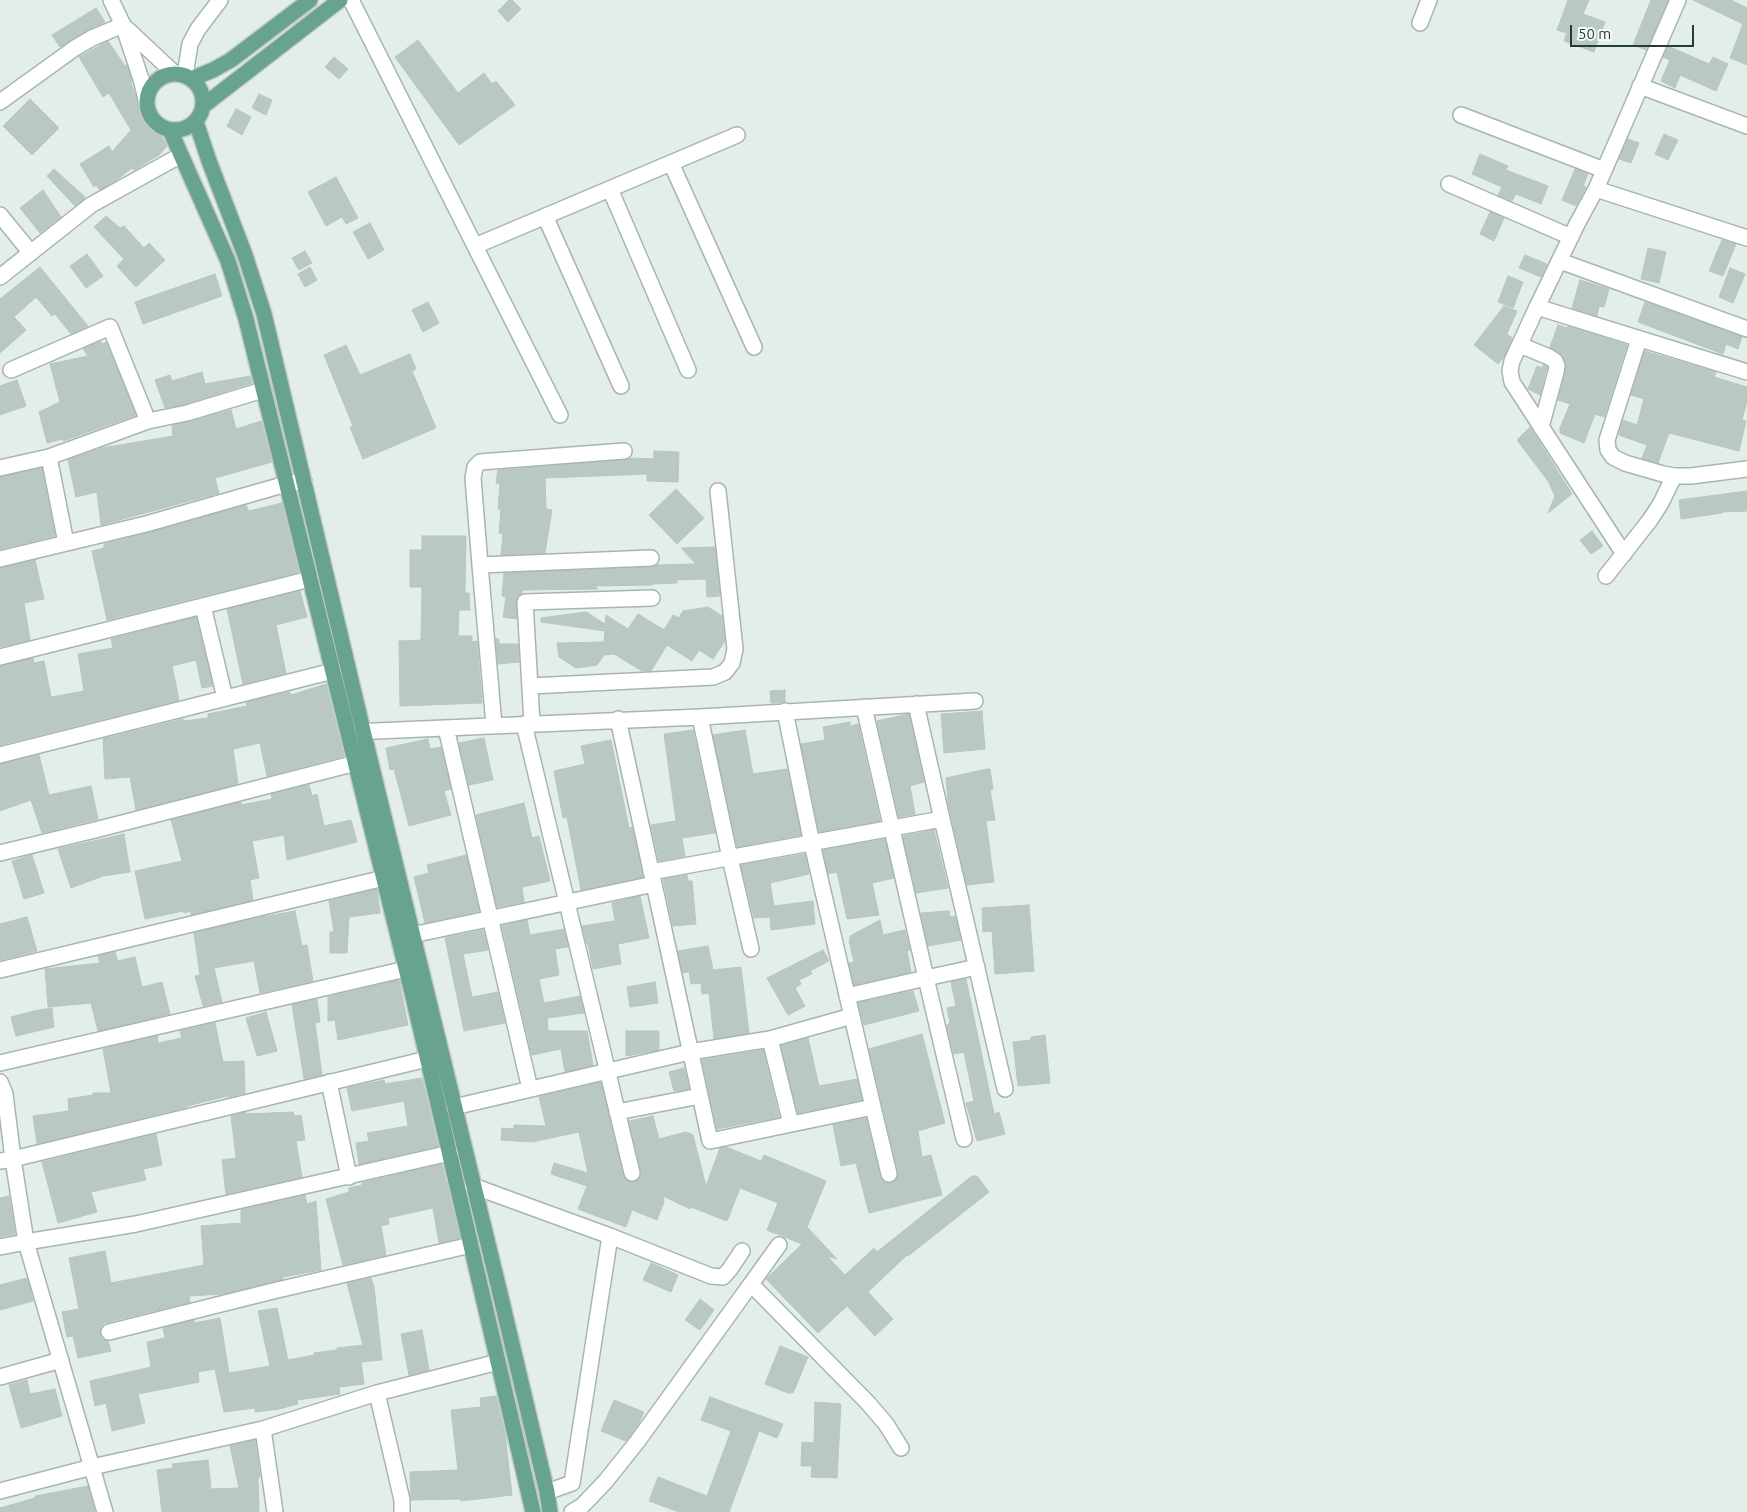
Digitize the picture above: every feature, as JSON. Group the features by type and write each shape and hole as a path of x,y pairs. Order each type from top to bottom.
{"main road":[{"path":"184,76 200,88 203,97 201,115 188,128 170,130 161,127 148,112 147,103 148,93 153,84 160,78 169,74 184,76 213,70 231,60 310,0"},
{"path":"203,106 340,0"},
{"path":"196,122 209,162 245,254 264,314 547,1492 550,1512"},
{"path":"170,130 228,260 246,319 406,969 533,1512"}],"street":[{"path":"111,0 123,25 147,103"},
{"path":"123,25 184,76 190,44 198,29 220,0"},
{"path":"351,0 560,415"},
{"path":"1420,22 1429,0"},
{"path":"1624,554 1512,382 1510,372 1512,360 1596,189 1678,0"},
{"path":"0,102 75,48 92,38 123,25"},
{"path":"1640,86 1747,126"},
{"path":"1461,115 1604,170"},
{"path":"475,246 737,135"},
{"path":"0,277 91,205 181,155"},
{"path":"671,163 754,347"},
{"path":"1449,184 1571,237"},
{"path":"610,189 688,370"},
{"path":"1596,189 1747,238"},
{"path":"0,215 30,253"},
{"path":"545,216 621,386"},
{"path":"1560,261 1747,329"},
{"path":"1538,308 1747,372"},
{"path":"11,370 110,327 148,421"},
{"path":"1639,339 1607,440 1608,450 1613,457 1625,463 1674,476 1691,476 1747,469"},
{"path":"1520,345 1549,357 1555,361 1557,366 1541,427"},
{"path":"0,468 49,457 148,421 187,414 264,390"},
{"path":"494,725 473,478 476,467 480,462 624,451"},
{"path":"49,457 66,543"},
{"path":"1606,576 1650,520 1661,503 1674,476"},
{"path":"0,558 146,524 286,484 304,481"},
{"path":"530,686 713,677 725,672 732,662 735,649 718,491"},
{"path":"480,565 651,558"},
{"path":"0,656 310,579"},
{"path":"632,1173 567,901 528,724 530,686 525,602 652,598"},
{"path":"203,606 225,698"},
{"path":"0,754 333,671"},
{"path":"348,732 975,701"},
{"path":"916,704 1005,1089"},
{"path":"864,707 890,829 964,1139"},
{"path":"785,711 812,844 889,1174"},
{"path":"700,716 751,949"},
{"path":"618,719 710,1141 873,1108"},
{"path":"446,728 530,1089"},
{"path":"0,853 356,763"},
{"path":"412,935 567,901 730,858 942,819"},
{"path":"0,970 384,878"},
{"path":"847,996 977,967"},
{"path":"0,1063 406,969"},
{"path":"454,1107 690,1052 770,1039 852,1016"},
{"path":"770,1039 791,1124"},
{"path":"6,1160 427,1059"},
{"path":"329,1082 349,1177"},
{"path":"2,1090 6,1160 26,1242 105,1512"},
{"path":"617,1112 700,1096"},
{"path":"0,1247 136,1224 450,1153"},
{"path":"473,1186 610,1236 711,1276 723,1276 742,1251"},
{"path":"547,1492 572,1483 610,1236"},
{"path":"109,1332 273,1291 471,1246"},
{"path":"572,1512 582,1506 605,1482 779,1246"},
{"path":"750,1284 868,1402 886,1424 901,1448"},
{"path":"0,1377 61,1360"},
{"path":"0,1491 92,1467 263,1429 376,1393 498,1362"},
{"path":"376,1393 402,1500 402,1512"},
{"path":"263,1429 275,1512"}],"building":[{"path":"509,0 512,0 521,9 508,22 498,11"},
{"path":"1568,0 1589,0 1583,14 1605,22 1594,52 1564,41 1567,33 1557,30"},
{"path":"1651,0 1668,0 1646,50 1633,45"},
{"path":"1693,0 1731,0 1747,8 1747,65 1730,58 1743,24"},
{"path":"96,8 105,22 87,30 60,47 52,35"},
{"path":"418,40 458,93 484,73 492,84 496,81 515,105 459,145 395,57"},
{"path":"108,41 125,66 127,65 140,109 148,112 167,146 159,155 134,170 132,168 100,190 96,185 94,187 80,164 109,146 112,152 131,130 109,93 103,97 79,57"},
{"path":"1668,46 1709,64 1713,57 1728,64 1716,91 1680,75 1675,88 1661,81 1670,60 1663,57"},
{"path":"334,57 348,69 339,79 325,67"},
{"path":"259,94 272,100 266,115 252,108"},
{"path":"30,99 59,128 32,155 3,126"},
{"path":"236,109 251,117 242,135 227,126"},
{"path":"1664,134 1678,140 1668,160 1655,154"},
{"path":"1628,139 1639,143 1631,163 1619,159"},
{"path":"1480,154 1508,166 1506,170 1548,186 1541,204 1516,194 1512,201 1498,195 1502,187 1472,174"},
{"path":"54,169 85,197 75,206 47,176"},
{"path":"1575,169 1588,174 1583,186 1586,187 1576,206 1562,200"},
{"path":"336,177 358,218 346,224 342,217 326,226 308,192"},
{"path":"43,190 61,217 40,233 20,208"},
{"path":"1490,212 1504,218 1494,241 1480,234"},
{"path":"106,216 120,228 124,226 144,248 149,243 165,260 136,287 117,266 124,259 94,227"},
{"path":"370,223 384,250 368,259 353,232"},
{"path":"1722,240 1736,244 1723,276 1709,271"},
{"path":"1648,248 1666,252 1659,283 1641,279"},
{"path":"305,251 312,263 299,270 292,258"},
{"path":"87,254 103,276 86,288 70,266"},
{"path":"1525,255 1547,264 1541,277 1519,268"},
{"path":"40,267 88,326 71,334 55,314 52,316 36,297 14,317 26,330 0,353 0,299"},
{"path":"310,267 317,280 305,287 298,274"},
{"path":"1730,268 1745,274 1733,303 1719,297"},
{"path":"215,274 222,296 143,324 135,302"},
{"path":"1508,276 1523,282 1513,308 1498,302"},
{"path":"1580,280 1609,289 1604,307 1599,306 1597,316 1572,308"},
{"path":"428,302 439,323 423,332 412,310"},
{"path":"1645,302 1742,337 1738,349 1726,344 1723,354 1638,322"},
{"path":"1504,306 1517,311 1507,334 1512,338 1504,357 1498,364 1474,345"},
{"path":"1558,325 1567,328 1568,326 1627,345 1604,417 1595,414 1584,443 1560,433 1560,428 1570,404 1558,400 1566,363 1561,354 1550,347"},
{"path":"100,341 103,344 106,342 136,415 63,441 63,439 47,443 39,412 60,402 50,364 88,356 83,349"},
{"path":"346,345 360,375 410,354 416,369 412,371 436,428 363,459 350,427 353,426 324,355"},
{"path":"1645,351 1716,372 1714,377 1747,387 1747,401 1742,420 1746,421 1739,451 1669,433 1658,463 1642,458 1647,445 1619,435 1623,420 1637,425 1644,399 1631,395"},
{"path":"1543,365 1547,367 1540,395 1528,389 1537,366 1542,368"},
{"path":"202,372 205,384 250,376 252,383 185,404 165,408 155,380 170,375 172,381"},
{"path":"17,380 26,406 0,415 0,386"},
{"path":"231,410 236,429 261,421 272,462 215,478 219,493 101,525 97,492 76,497 68,460 102,448 173,436 172,426"},
{"path":"1530,427 1572,494 1548,513 1555,496 1548,481 1517,440"},
{"path":"654,451 679,452 678,482 647,481 647,474 545,478 546,509 552,510 545,553 501,555 503,534 499,533 501,509 498,509 500,484 496,483 498,470 625,460 630,458 654,459"},
{"path":"42,468 55,536 0,549 0,477"},
{"path":"676,489 704,518 677,544 649,515"},
{"path":"1747,491 1747,511 1722,512 1681,519 1679,500"},
{"path":"282,503 299,572 107,620 92,551 104,548 104,544 246,505 249,511"},
{"path":"1592,531 1603,546 1591,554 1580,540"},
{"path":"422,536 466,536 465,593 469,593 470,610 459,610 458,636 472,636 472,642 477,641 482,703 400,706 399,641 421,640 422,587 410,587 410,550 422,550"},
{"path":"715,547 720,596 707,597 706,579 677,580 677,583 652,585 594,586 598,589 523,590 517,597 517,619 503,617 506,597 502,596 504,573 696,564 681,548"},
{"path":"35,560 44,599 24,603 30,640 0,647 0,568"},
{"path":"300,591 307,617 276,625 286,673 243,684 227,609"},
{"path":"708,607 722,616 725,641 713,659 699,650 692,661 667,645 651,671 642,671 614,654 604,655 597,665 576,668 559,657 557,643 604,642 605,631 541,622 541,618 586,612 605,624 606,615 628,629 638,614 664,630 673,615 679,618 683,611"},
{"path":"196,617 213,686 202,688 196,660 172,666 179,700 0,745 0,666 33,658 34,663 44,661 51,697 84,691 78,654 113,648 111,639"},
{"path":"496,639 499,639 499,644 518,644 519,662 498,664"},
{"path":"326,684 344,756 267,776 260,743 233,749 238,784 136,810 130,777 105,779 103,739 183,719 184,721 208,718 208,714 247,706 246,702 290,692 291,695"},
{"path":"785,690 785,702 771,703 770,691"},
{"path":"982,711 985,749 944,753 941,714"},
{"path":"909,714 924,782 910,786 915,814 899,817 877,721"},
{"path":"850,722 850,726 858,724 880,821 819,832 801,744 825,740 823,727"},
{"path":"693,730 715,833 682,838 685,856 659,861 651,825 676,821 664,734"},
{"path":"745,730 753,774 787,769 801,835 737,847 713,735"},
{"path":"484,738 493,780 469,785 459,743"},
{"path":"428,739 430,749 441,747 451,789 444,791 451,815 409,826 394,769 390,770 386,748"},
{"path":"611,740 629,828 632,827 643,877 581,890 567,817 563,818 554,771 585,764 581,746"},
{"path":"39,755 49,795 91,786 98,819 42,833 31,800 0,811 0,764"},
{"path":"990,769 993,789 990,790 995,820 986,821 994,882 967,885 948,802 946,778"},
{"path":"309,785 312,796 317,794 324,826 351,820 357,842 287,860 284,835 252,841 259,878 250,880 253,900 191,915 191,911 184,913 183,911 145,919 135,871 182,861 171,820 241,802 241,805 272,799 271,794"},
{"path":"524,803 532,838 539,836 550,881 522,887 524,902 497,907 476,815"},
{"path":"934,830 948,888 916,893 903,836"},
{"path":"124,834 130,872 103,876 71,888 58,849"},
{"path":"885,839 894,878 872,883 879,915 847,919 837,872 828,874 823,850"},
{"path":"805,854 809,874 770,883 774,906 813,901 815,924 771,930 770,917 754,918 741,865"},
{"path":"32,855 44,893 24,899 12,861"},
{"path":"466,855 479,911 425,923 414,877 429,873 427,865"},
{"path":"687,875 688,881 692,881 696,924 673,926 663,879"},
{"path":"377,889 380,913 349,917 347,953 330,953 330,932 334,932 329,901"},
{"path":"640,896 649,938 618,944 621,964 593,969 582,926 615,921 612,903"},
{"path":"1029,905 1034,971 995,974 992,931 983,932 982,908"},
{"path":"295,911 302,946 307,945 313,981 260,993 254,961 214,968 222,1002 203,1006 195,976 200,975 194,933"},
{"path":"949,911 950,917 955,916 961,940 928,946 921,913"},
{"path":"27,917 37,951 0,960 0,924"},
{"path":"527,920 530,935 564,929 568,947 555,949 559,975 539,979 544,1003 580,996 584,1013 547,1018 548,1031 587,1031 593,1065 565,1072 561,1049 532,1055 502,926"},
{"path":"880,920 883,935 905,930 910,950 907,951 911,972 854,985 849,963 854,962 849,940 850,936"},
{"path":"483,930 488,950 463,954 472,997 498,992 505,1023 464,1031 445,938"},
{"path":"708,946 713,970 741,967 749,1033 714,1039 709,993 702,994 701,983 691,984 689,972 683,973 678,951"},
{"path":"823,950 829,961 810,971 812,974 799,980 801,984 795,988 805,1006 788,1015 767,978"},
{"path":"115,952 118,961 135,957 142,987 162,982 170,1014 98,1031 91,1003 48,1007 45,969 100,963 98,956"},
{"path":"966,979 994,1114 999,1112 1005,1134 977,1141 966,1103 974,1101 964,1052 954,1054 947,1027 950,1023 947,1008 956,1006 951,982"},
{"path":"399,980 408,1025 338,1040 335,1020 328,1021 328,997"},
{"path":"655,982 658,1003 630,1007 627,987"},
{"path":"913,991 919,1011 864,1025 858,1003"},
{"path":"317,999 320,1022 315,1023 322,1075 304,1079 292,1005"},
{"path":"52,1008 54,1027 16,1036 11,1017"},
{"path":"266,1012 277,1051 257,1056 246,1018"},
{"path":"215,1023 223,1062 244,1061 245,1093 37,1144 33,1116 69,1111 68,1099 93,1095 93,1093 111,1093 103,1049 157,1036 158,1043 182,1038 180,1031"},
{"path":"626,1031 659,1031 659,1050 626,1056"},
{"path":"922,1034 945,1123 918,1131 922,1157 931,1155 942,1195 869,1213 856,1163 841,1166 833,1125 866,1118 880,1177 887,1183 892,1183 896,1180 898,1172 869,1049"},
{"path":"1045,1035 1050,1083 1018,1086 1013,1042 1031,1040 1031,1037"},
{"path":"808,1038 819,1086 857,1079 862,1100 798,1113 781,1046"},
{"path":"763,1050 779,1117 717,1129 702,1060"},
{"path":"684,1068 689,1089 674,1091 669,1072"},
{"path":"422,1078 438,1146 359,1164 356,1143 369,1141 367,1133 408,1126 404,1101 352,1111 347,1088 384,1080 385,1084"},
{"path":"601,1082 623,1175 629,1182 638,1180 641,1176 641,1171 629,1121 653,1116 659,1139 686,1132 693,1135 706,1186 720,1148 726,1147 761,1161 764,1155 826,1181 807,1227 837,1259 827,1256 845,1275 874,1248 877,1252 972,1176 977,1176 989,1192 907,1255 868,1292 893,1319 875,1336 847,1306 818,1333 766,1279 802,1244 767,1230 778,1203 740,1188 727,1221 691,1207 690,1209 663,1196 664,1202 657,1220 632,1210 626,1227 578,1209 587,1186 551,1174 554,1163 588,1173 579,1132 532,1142 501,1140 502,1128 514,1129 514,1125 546,1126 539,1097"},
{"path":"246,1112 246,1114 293,1112 294,1116 301,1115 305,1140 296,1141 302,1177 226,1194 222,1160 236,1158 231,1116"},
{"path":"156,1134 162,1165 143,1169 146,1180 91,1192 97,1212 58,1223 42,1162"},
{"path":"442,1164 460,1238 439,1243 433,1208 388,1218 389,1224 381,1226 386,1255 343,1265 326,1199 349,1192 349,1188 362,1185 362,1183"},
{"path":"305,1195 307,1204 316,1201 321,1270 283,1277 283,1279 224,1294 189,1296 190,1302 104,1323 100,1329 100,1334 103,1339 108,1341 111,1351 78,1358 73,1336 67,1337 62,1312 79,1309 69,1258 105,1251 111,1283 204,1265 201,1226 241,1223 241,1210"},
{"path":"9,1196 15,1234 0,1237 0,1198"},
{"path":"651,1263 678,1275 671,1292 643,1280"},
{"path":"27,1278 33,1301 0,1310 0,1285"},
{"path":"371,1278 374,1287 382,1360 361,1362 364,1384 339,1387 340,1394 297,1400 298,1404 279,1409 255,1412 255,1408 224,1412 215,1369 198,1372 199,1382 138,1394 145,1423 112,1431 106,1403 95,1406 90,1381 151,1367 147,1342 165,1338 163,1328 194,1320 194,1323 220,1318 229,1373 270,1366 258,1311 277,1308 288,1360 314,1355 314,1353 337,1350 337,1348 363,1345 347,1283"},
{"path":"700,1299 714,1310 700,1330 685,1320"},
{"path":"422,1330 429,1370 409,1375 401,1334"},
{"path":"780,1346 808,1357 793,1393 788,1393 765,1384"},
{"path":"27,1380 30,1394 55,1389 62,1416 21,1428 9,1385"},
{"path":"496,1396 505,1434 512,1495 461,1501 461,1499 411,1500 410,1472 458,1470 451,1410 481,1407 480,1398"},
{"path":"710,1397 783,1424 777,1438 759,1431 729,1512 679,1512 649,1501 658,1477 707,1496 731,1431 701,1420"},
{"path":"614,1400 644,1412 639,1423 626,1441 601,1431"},
{"path":"815,1402 841,1404 837,1478 811,1477 812,1466 801,1466 802,1442 814,1443"},
{"path":"255,1440 260,1477 258,1478 259,1512 162,1512 157,1470 173,1468 172,1464 208,1460 211,1489 239,1488 230,1446"},
{"path":"88,1486 95,1512 0,1512 0,1508 35,1498 35,1496"}]}
